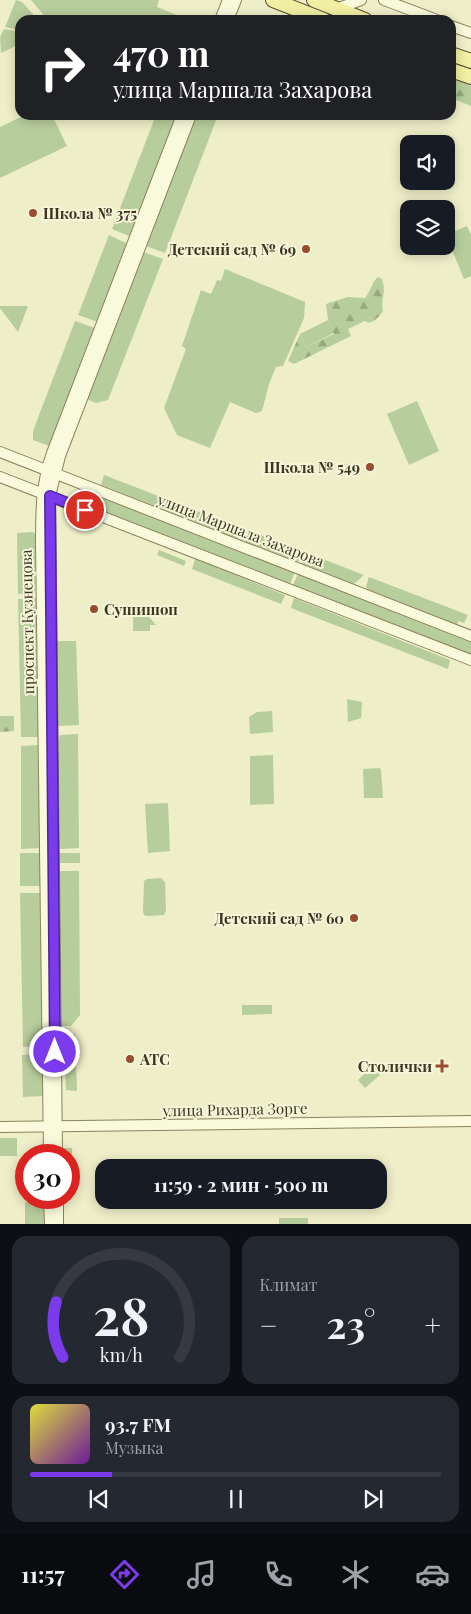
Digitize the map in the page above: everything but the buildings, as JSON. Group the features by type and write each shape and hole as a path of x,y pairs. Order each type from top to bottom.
{"main road":[{"path":"273,0 311,15"},
{"path":"314,0 352,15"},
{"path":"456,56 471,61"},
{"path":"456,72 471,77"}],"street":[{"path":"222,15 228,0"},
{"path":"230,15 236,0"},
{"path":"336,9 361,0"},
{"path":"384,0 424,15"},
{"path":"456,28 471,33"},
{"name":"проспект Кузнецова","path":"50,1144 52,1126 41,544 46,494 50,472 180,120"},
{"name":"проспект Кузнецова","path":"50,472 189,120"},
{"name":"улица Маршала Захарова","path":"0,452 471,636"},
{"path":"0,476 471,660"},
{"name":"улица Рихарда Зорге","path":"0,1127 471,1121"},
{"name":"проспект Кузнецова","path":"52,1126 55,1144"},
{"path":"49,1209 50,1224"},
{"path":"58,1209 58,1224"}],"green space":[{"path":"16,0 22,2 34,15 15,15 15,29 5,27"},
{"path":"31,0 159,0 157,7 177,15 44,15"},
{"path":"4,29 15,31 15,46 1,53 0,37"},
{"path":"456,78 471,84 471,106 456,100"},
{"path":"15,120 54,120 67,146 0,178 0,127"},
{"path":"154,120 176,120 131,236 112,229"},
{"path":"194,120 216,120 165,253 146,246"},
{"path":"467,226 471,235 471,276 464,279 454,255 455,231"},
{"path":"109,235 128,244 98,320 95,321 78,315"},
{"path":"143,252 163,259 108,400 96,403 86,399"},
{"path":"225,269 305,302 304,318 283,366 276,367 269,384 262,411 256,413 230,402 210,448 177,435 164,408 186,349 182,346 201,290 211,294 217,280 221,281"},
{"path":"378,277 382,279 384,288 383,311 375,320 368,323 365,321 348,329 351,336 294,364 288,361 300,334 306,347 334,334 328,320 326,304 348,297 365,298"},
{"path":"0,306 28,306 18,332 0,308"},
{"path":"328,320 334,333 306,347 300,334"},
{"path":"75,321 95,328 49,446 33,440 33,431"},
{"path":"417,401 439,451 409,465 387,414"},
{"path":"104,475 241,528 237,538 101,485"},
{"path":"98,496 295,572 290,584 93,507"},
{"path":"248,530 302,551 298,562 246,542"},
{"path":"33,532 35,534 35,593 18,594 17,533"},
{"path":"159,550 186,561 184,566 157,555"},
{"path":"305,552 364,575 354,584 302,564 301,561"},
{"path":"195,559 285,595 281,604 192,569"},
{"path":"298,574 471,641 471,654 293,585"},
{"path":"369,577 468,615 464,623 459,621 457,624 367,589"},
{"path":"37,598 39,737 21,737 18,599"},
{"path":"294,598 450,660 448,669 291,608"},
{"path":"138,610 145,612 156,625 150,625 150,631 133,631 133,614"},
{"path":"57,641 76,641 79,725 58,726"},
{"path":"347,699 362,702 361,718 348,722"},
{"path":"272,711 273,732 250,734 249,717 257,712"},
{"path":"0,716 14,716 14,731 0,732"},
{"path":"78,734 79,848 61,849 58,847 59,738 60,735"},
{"path":"40,745 41,848 21,849 21,746"},
{"path":"273,755 274,804 250,805 250,756"},
{"path":"380,768 383,798 364,798 363,769"},
{"path":"168,803 170,851 148,853 145,804"},
{"path":"20,853 42,853 42,886 20,886"},
{"path":"58,853 80,853 80,863 58,863"},
{"path":"60,871 79,871 80,1015 71,1026 62,1026 59,1023 57,875"},
{"path":"161,878 165,882 166,911 164,915 144,915 144,881"},
{"path":"20,893 41,893 42,1046 23,1047"},
{"path":"242,1005 272,1005 272,1014 242,1015"},
{"path":"72,1034 75,1034 77,1091 66,1090 64,1042"},
{"path":"43,1054 44,1096 23,1097 22,1055"},
{"path":"372,1066 380,1075 365,1088 358,1080"},
{"path":"0,1138 17,1138 15,1156 0,1156"},
{"path":"25,1209 45,1209 45,1224 25,1224"},
{"path":"279,1218 308,1218 308,1224 279,1224"}],"place":[{"name":"Школа № 375","path":"33,213"},
{"name":"Детский сад № 69","path":"306,249"},
{"name":"Школа № 549","path":"370,467"},
{"name":"Сушишоп","path":"94,609"},
{"name":"Детский сад № 60","path":"354,918"},
{"name":"АТС","path":"130,1059"},
{"name":"Столички","path":"442,1066"}],"route":[{"path":"55,1052 50,496 85,510"}]}
